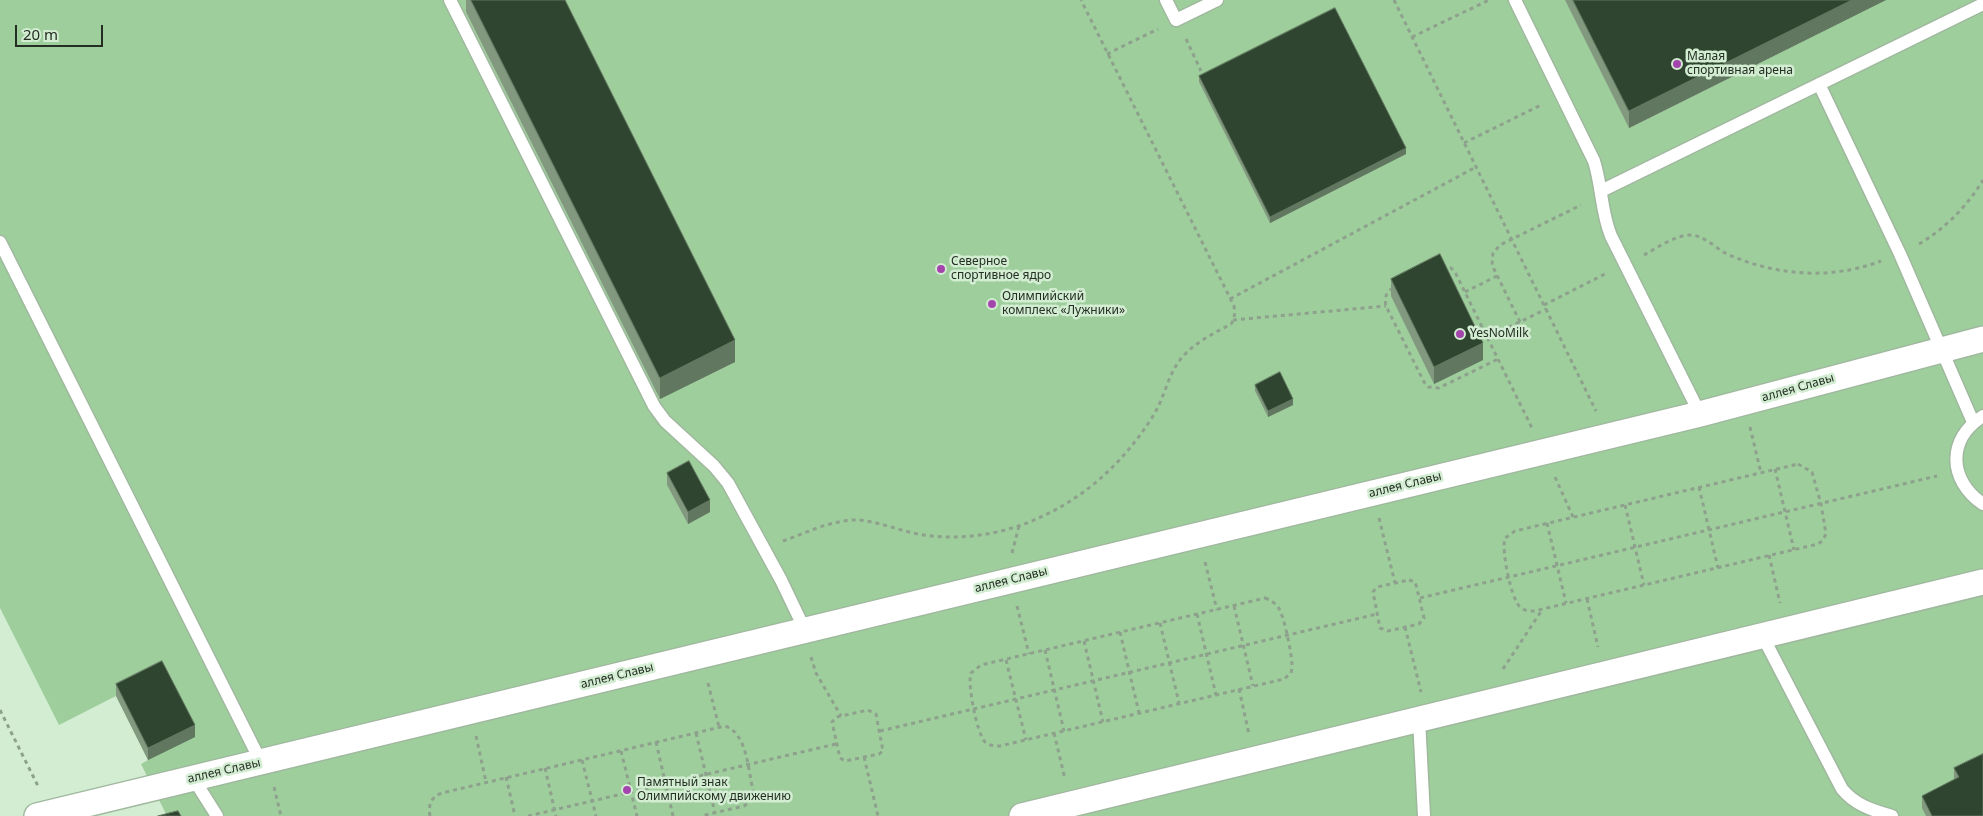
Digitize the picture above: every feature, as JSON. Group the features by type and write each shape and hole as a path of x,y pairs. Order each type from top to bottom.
{"street":[{"name":"аллея Славы","path":"44,814 1700,414 1983,339"},
{"path":"1022,816 1983,582"}],"lane":[{"path":"450,0 654,406 665,421 721,474 734,494 788,593 804,630"},
{"path":"1166,0 1176,20 1217,0"},
{"path":"1515,0 1594,161 1609,230 1700,414"},
{"path":"1601,193 1983,4"},
{"path":"1819,84 1900,254 1942,350 1978,419 1964,432 1958,445 1956,458 1957,472 1963,485 1971,496 1983,504"},
{"path":"0,242 261,762"},
{"path":"1762,635 1842,789 1854,801 1892,816"},
{"path":"1423,718 1424,816"},
{"path":"193,778 217,816"}],"path":[{"path":"763,548 843,521 858,520 920,534 946,537 972,536 996,532 1044,516 1086,491 1118,463 1138,440 1155,413 1179,361 1193,346 1231,324 1235,310 1230,299 1081,0"},
{"path":"1394,0 1609,436"},
{"path":"1412,37 1489,0"},
{"path":"1107,54 1176,20 1201,71"},
{"path":"1464,143 1562,95"},
{"path":"1230,299 1476,167"},
{"path":"1544,305 1677,238 1689,235 1701,238 1724,252 1746,262 1773,269 1799,273 1825,273 1867,266 1900,254 1922,242 1941,228 1970,198 1983,180"},
{"path":"1520,322 1491,262 1493,253 1500,245 1601,193"},
{"path":"1437,267 1451,268 1465,292 1573,517"},
{"path":"1465,292 1497,276"},
{"path":"1398,286 1387,294 1386,306 1428,387 1439,388 1498,359"},
{"path":"1233,320 1386,306"},
{"path":"1487,338 1546,309"},
{"path":"1744,403 1761,473"},
{"path":"1798,464 1808,469 1815,477 1827,529 1825,538 1818,544 1542,609 1528,611 1515,602 1503,550 1505,538 1515,531 1761,473 1798,464"},
{"path":"1775,469 1794,550"},
{"path":"1420,598 1957,472"},
{"path":"1700,487 1718,568"},
{"path":"1373,493 1395,583"},
{"path":"1625,505 1644,585"},
{"path":"1547,523 1566,603"},
{"path":"1199,535 1217,610"},
{"path":"1769,555 1787,629"},
{"path":"1409,580 1415,582 1424,618 1419,624 1388,631 1380,628 1372,595 1374,590 1395,583 1409,580"},
{"path":"1264,598 1275,603 1281,611 1293,663 1291,673 1284,679 1000,746 989,744 981,736 969,685 972,673 982,665 1217,610 1264,598"},
{"path":"1587,599 1605,674"},
{"path":"1234,606 1254,686"},
{"path":"1480,704 1542,609"},
{"path":"1197,614 1216,695"},
{"path":"880,731 1377,614"},
{"path":"1160,623 1179,703"},
{"path":"1405,627 1423,718"},
{"path":"804,630 816,673 841,716"},
{"path":"1120,632 1139,713"},
{"path":"1084,641 1102,722"},
{"path":"1045,650 1064,731"},
{"path":"702,655 719,727"},
{"path":"1006,660 1026,740"},
{"path":"1239,690 1256,759"},
{"path":"0,710 44,814"},
{"path":"868,710 876,714 883,751 879,754 845,761 840,758 832,722 841,716 868,710"},
{"path":"470,712 486,782"},
{"path":"430,816 429,805 435,796 506,777 719,727 730,727 738,734 747,764 753,790 751,800 744,806 701,816"},
{"path":"696,733 715,813"},
{"path":"1054,733 1071,804"},
{"path":"656,742 673,816"},
{"path":"528,816 836,744"},
{"path":"621,750 637,816"},
{"path":"864,757 878,816"},
{"path":"582,760 596,816"},
{"path":"545,768 556,816"},
{"path":"506,777 515,816"}],"green space":[{"name":"Олимпийский комплекс «Лужники»","path":"0,0 1983,0 1983,816 167,816 141,764 148,760 116,696 59,725 0,608"}],"building":[{"path":"471,0 565,0 735,340 660,378"},
{"name":"Малая спортивная арена","path":"1573,0 1852,0 1629,111"},
{"path":"1335,8 1406,148 1270,217 1199,76"},
{"path":"1440,254 1483,343 1434,367 1391,279"},
{"path":"1280,372 1293,399 1268,411 1255,385"},
{"path":"689,461 710,500 688,512 667,473"},
{"path":"162,661 195,725 148,748 116,684"},
{"path":"1983,754 1983,816 1932,816 1922,796 1959,777 1954,768"},
{"path":"178,811 181,816 158,816"}],"place":[{"name":"Малая спортивная арена","path":"1677,64"},
{"name":"Северное спортивное ядро","path":"941,269"},
{"name":"Олимпийский комплекс «Лужники»","path":"992,304"},
{"name":"YesNoMilk","path":"1460,334"},
{"name":"Памятный знак Олимпийскому движению","path":"627,790"}]}
